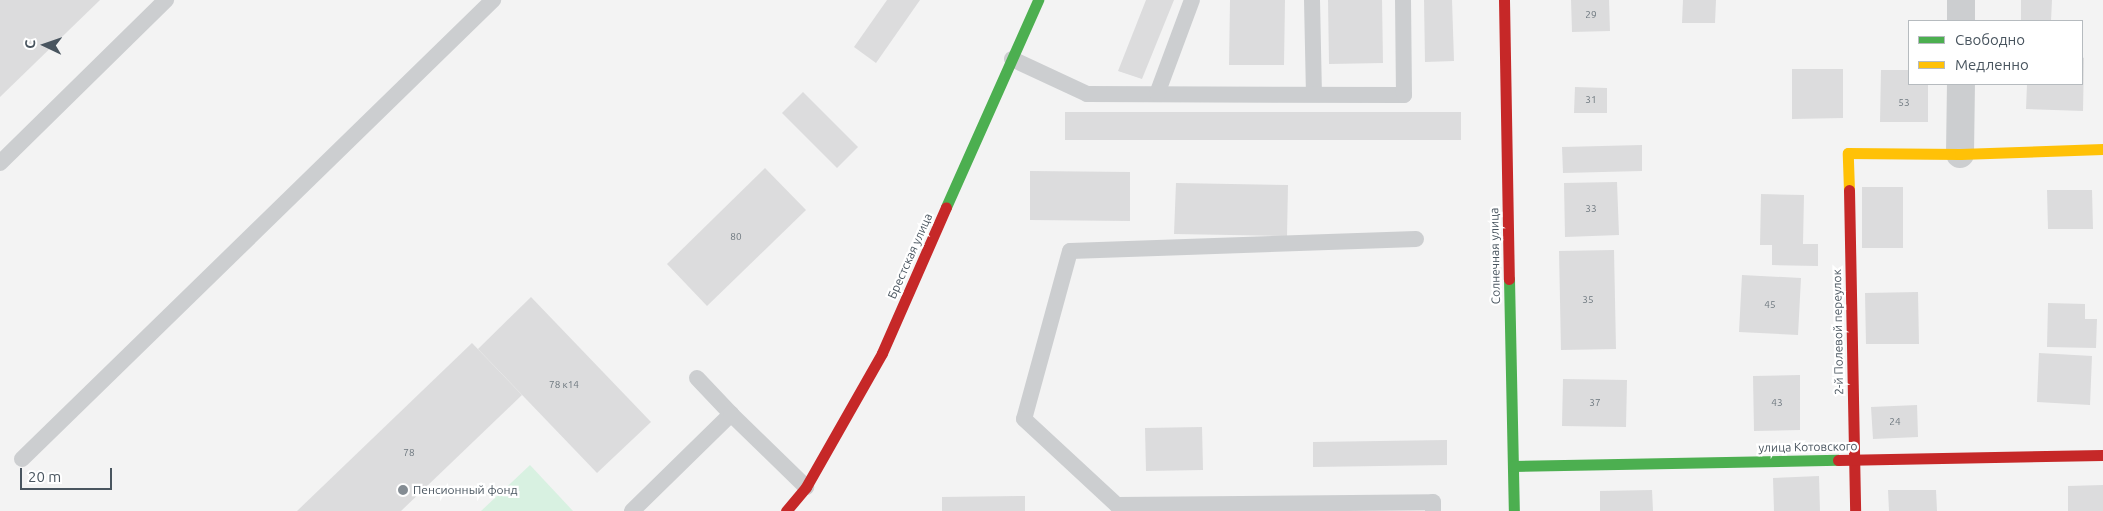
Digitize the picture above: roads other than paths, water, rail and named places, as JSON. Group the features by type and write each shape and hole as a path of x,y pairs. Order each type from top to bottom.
{"street":[{"name":"Брестская улица","path":"786,511 806,487 882,353 1038,0"},
{"name":"Солнечная улица","path":"1504,0 1514,511"},
{"path":"1961,20 1962,0"},
{"path":"1961,85 1960,154 2103,149"},
{"name":"2-й Полевой переулок","path":"1855,511 1848,153 1960,154"},
{"name":"улица Котовского","path":"1513,466 2103,455"}],"lane":[{"path":"0,163 166,0"},
{"path":"22,459 493,0"},
{"path":"1157,94 1192,0"},
{"path":"1312,0 1314,94"},
{"path":"1012,59 1088,94 1404,95 1403,0"},
{"path":"1416,239 1070,251 1024,419 1117,506 1433,502 1433,511"},
{"path":"697,378 806,487"},
{"path":"632,511 731,414"}],"place":[{"name":"Пенсионный фонд","path":"403,490"}]}
